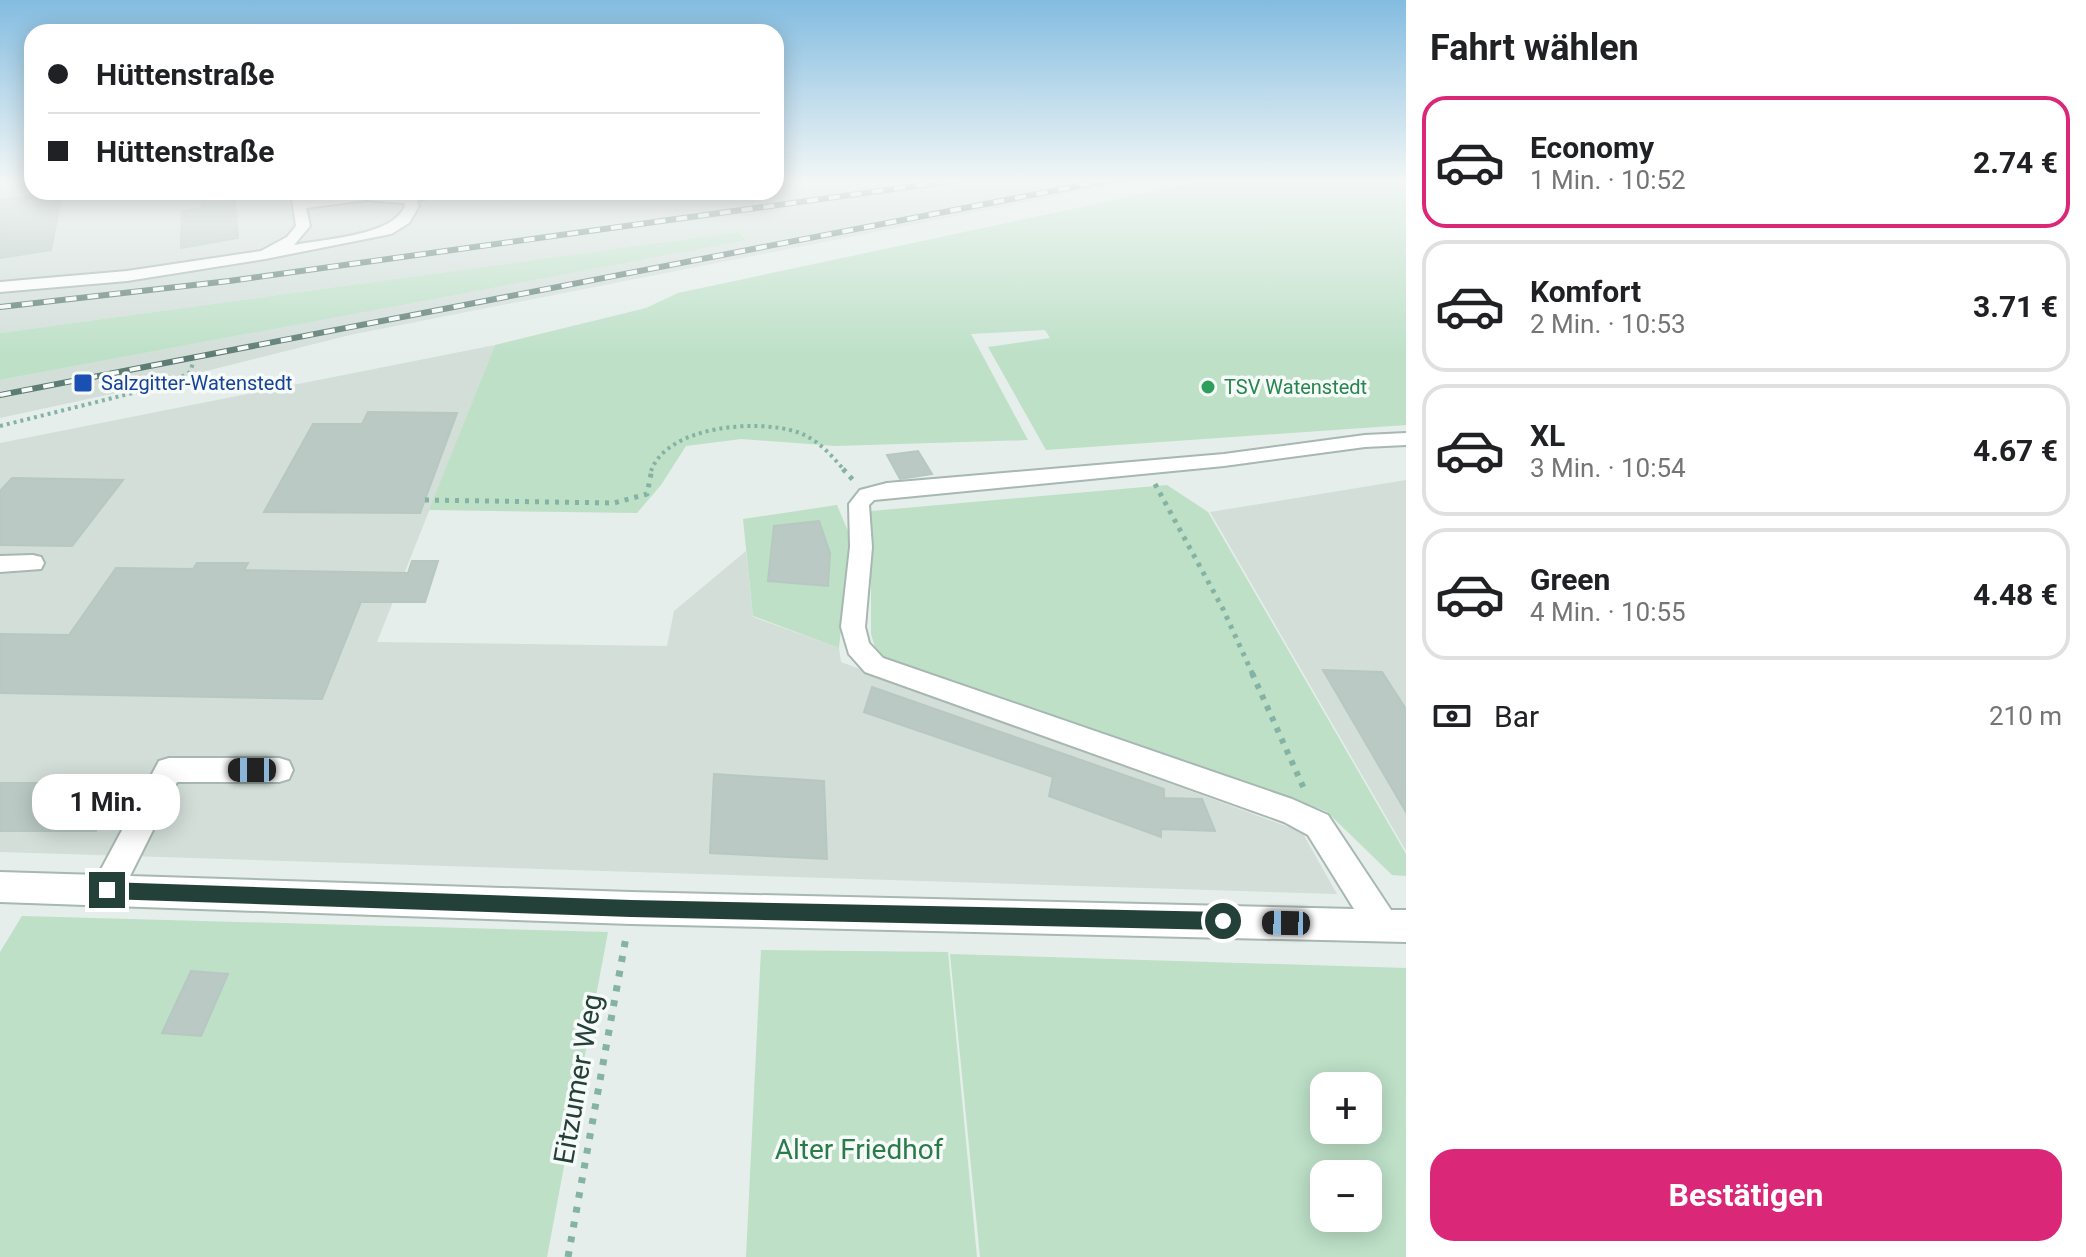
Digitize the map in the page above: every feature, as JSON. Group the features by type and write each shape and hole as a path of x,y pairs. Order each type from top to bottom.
{"street":[{"path":"265,255 293,239"},
{"path":"0,287 127,276 347,239"},
{"path":"1394,926 1318,825 1292,812 874,665 858,647 853,627 861,547 859,504 867,495 887,490 1406,439"},
{"path":"0,564 33,563"},
{"path":"107,890 169,770 279,770"},
{"path":"0,887 631,908 1394,926"}],"path":[{"path":"0,426 169,384 190,372 193,363"},
{"path":"425,500 614,503 647,494 654,462 682,439 717,429 775,427 813,439 867,495"},
{"path":"1144,466 1183,530 1223,609 1296,765 1318,825"},
{"name":"Eitzumer Weg","path":"568,1257 631,908"}],"shaded area":[{"path":"0,239 689,239 0,333"},
{"path":"747,239 841,239 350,335 139,388 0,418 0,380"},
{"path":"495,345 377,642 667,646 674,611 746,551 753,617 839,648 841,662 1302,832 1337,894 0,852 0,443"},
{"path":"1406,480 1406,851 1210,512"}],"green space":[{"path":"689,239 747,240 0,380 0,333"},
{"path":"933,239 1406,239 1406,425 1046,450 988,347 1050,338 1045,330 971,334 1028,440 836,446 741,439 686,446 661,485 637,513 429,510 495,345 646,308 678,293"},
{"path":"1167,485 1208,512 1406,854 1406,876 1392,875 1326,811 1039,717 886,659 875,647 871,634 871,511"},
{"path":"837,505 850,536 839,648 753,616 743,519"},
{"path":"22,916 608,932 547,1257 0,1257 0,952"},
{"name":"Alter Friedhof","path":"761,950 948,952 977,1257 746,1257"},
{"path":"950,954 1406,968 1406,1257 980,1257"}],"building":[{"path":"0,239 53,239 51,250 0,258"},
{"path":"181,239 234,239 181,248"},
{"path":"368,412 457,413 420,513 264,512 313,424 362,424"},
{"path":"918,451 932,474 900,479 887,455"},
{"path":"12,478 123,480 72,546 0,545 0,491"},
{"path":"819,521 830,553 828,586 768,581 774,526"},
{"path":"412,561 438,561 425,602 361,602 322,699 0,693 0,634 69,635 116,568 193,569 197,563 248,563 244,570 408,573"},
{"path":"1323,670 1382,672 1406,709 1406,812"},
{"path":"872,687 1164,789 1164,798 1202,799 1215,831 1161,829 1161,837 1049,796 1053,777 864,712"},
{"path":"714,774 824,781 827,859 710,853"},
{"path":"0,783 73,783 61,803 111,803 96,831 0,831"},
{"path":"191,971 228,974 201,1036 162,1033"}],"railway":[{"path":"0,307 229,281 535,239"},
{"path":"0,395 806,239"}],"place":[{"name":"Salzgitter-Watenstedt","path":"83,383"},
{"name":"TSV Watenstedt","path":"1208,387"}],"route":[{"path":"107,890 631,908 1223,921"}]}
